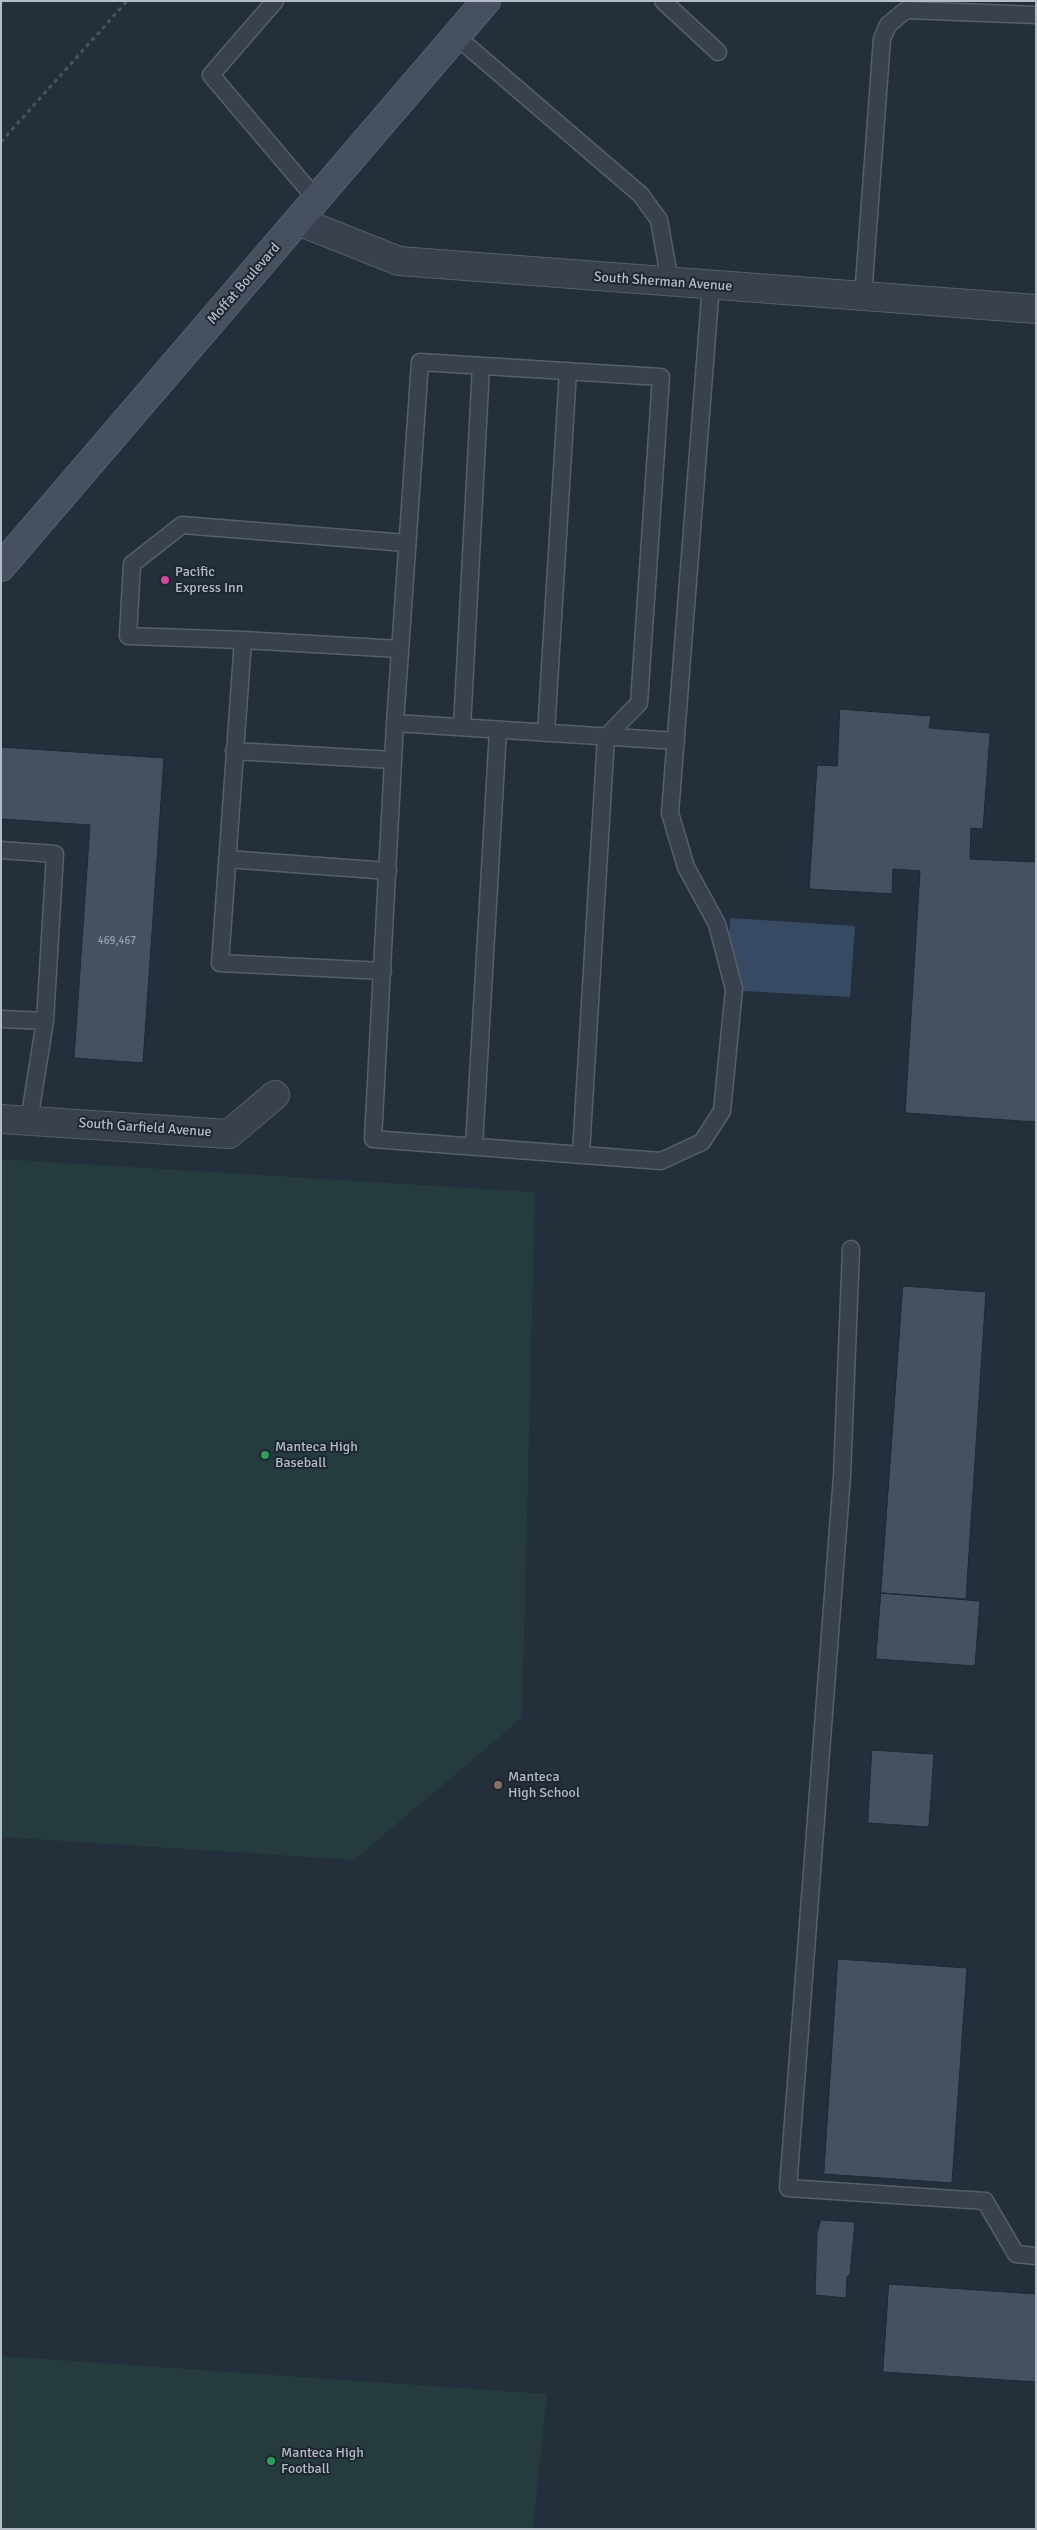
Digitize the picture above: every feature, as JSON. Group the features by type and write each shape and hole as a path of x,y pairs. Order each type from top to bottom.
{"main road":[{"name":"Moffat Boulevard","path":"1,566 486,1"}],"street":[{"name":"South Sherman Avenue","path":"298,221 399,261 1036,309"},
{"name":"South Garfield Avenue","path":"1,1119 229,1134 275,1095"}],"lane":[{"path":"275,1 211,75 317,200"},
{"path":"663,1 718,52"},
{"path":"862,297 882,39 888,25 906,10 1036,15"},
{"path":"457,37 640,195 659,220 670,282"},
{"path":"581,1153 606,737 639,703 661,377 420,362 395,722 373,1139 581,1153 661,1161 702,1142 722,1111 734,989 718,924 686,867 670,813 711,285"},
{"path":"462,727 482,366"},
{"path":"546,733 568,371"},
{"path":"400,649 128,636 132,564 182,525 406,542"},
{"path":"243,640 220,963 383,971"},
{"path":"395,722 676,741"},
{"path":"474,1146 498,730"},
{"path":"234,751 393,760"},
{"path":"1,850 55,854 45,1021 30,1121"},
{"path":"227,859 388,871"},
{"path":"1,1019 45,1021"},
{"path":"851,1249 842,1476 788,2188 985,2201 1016,2254 1036,2256"}],"path":[{"path":"1,142 127,1"}],"green space":[{"name":"Manteca High Baseball","path":"1,1159 535,1192 522,1718 354,1860 1,1837"},
{"name":"Manteca High Football","path":"1,2356 547,2394 533,2529 1,2529"}],"water":[{"path":"730,918 855,926 850,997 725,990"}],"building":[{"path":"840,709 931,716 929,728 990,733 983,829 971,828 970,859 1036,862 1036,1122 905,1113 920,871 893,869 892,894 809,889 817,765 837,766"},
{"path":"1,747 164,758 143,1063 74,1058 90,825 1,819"},
{"path":"903,1286 986,1292 966,1599 881,1593"},
{"path":"881,1593 980,1601 975,1666 876,1659"},
{"path":"872,1750 934,1754 929,1827 868,1823"},
{"path":"838,1959 967,1968 952,2183 824,2174"},
{"path":"821,2220 855,2222 846,2298 815,2295 817,2233"},
{"path":"889,2284 1036,2294 1036,2382 883,2372"}],"place":[{"name":"Pacific Express Inn","path":"165,580"},
{"name":"Manteca High Baseball","path":"265,1455"},
{"name":"Manteca High School","path":"498,1785"},
{"name":"Manteca High Football","path":"271,2461"}]}
